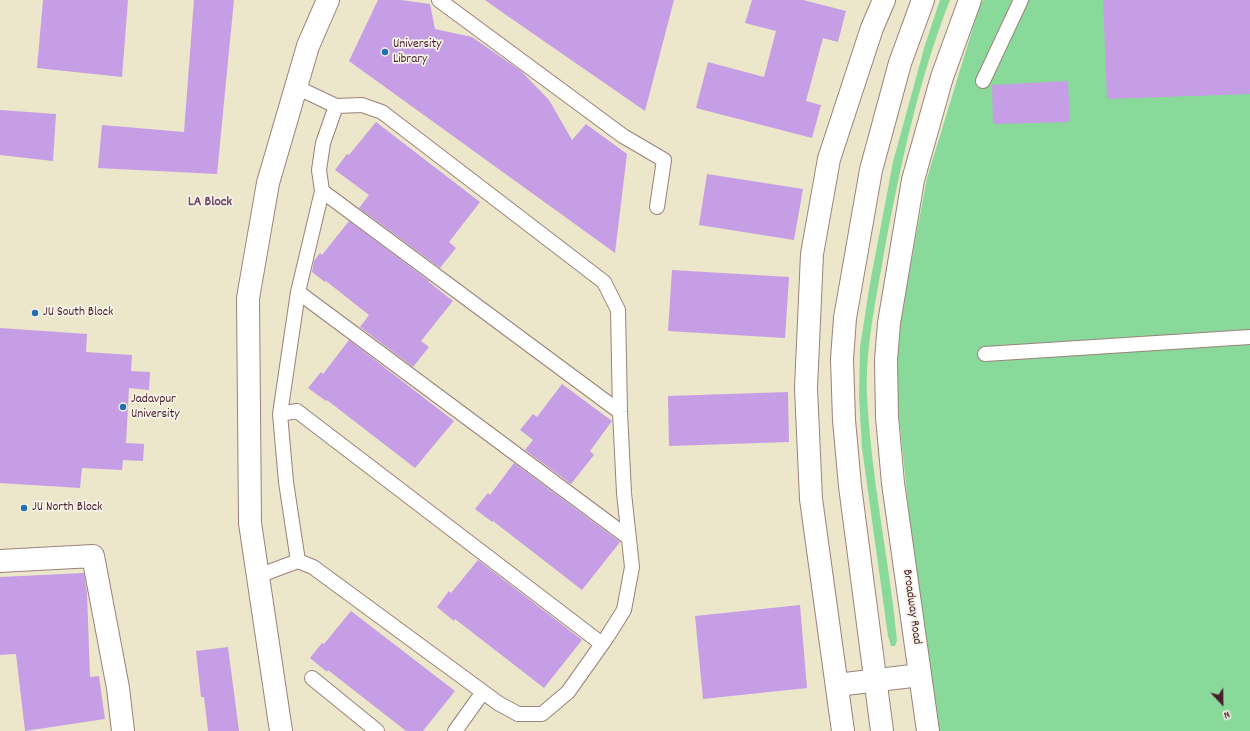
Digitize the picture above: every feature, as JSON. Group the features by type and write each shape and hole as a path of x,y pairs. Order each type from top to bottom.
{"street":[{"path":"281,731 250,523 248,298 268,183 308,46 328,0"},
{"path":"843,731 810,499 806,388 812,254 829,159 872,28 884,0"},
{"path":"882,731 850,486 844,420 842,359 845,318 870,170 900,64 923,0"},
{"name":"Broadway Road","path":"928,731 893,483 887,417 886,360 889,323 913,180 942,77 970,0"},
{"path":"0,561 93,556 118,688 123,731"},
{"path":"837,685 920,675"}],"lane":[{"path":"439,0 623,136 664,160 657,207"},
{"path":"983,81 1022,0"},
{"path":"258,576 298,561 313,567 498,702 518,714 542,714 568,692 624,610 632,566 624,493 620,412 618,310 604,282 382,112 362,105 336,106 296,87"},
{"path":"298,561 286,482 280,414 298,292 322,191 318,170 323,144 336,106"},
{"path":"322,191 620,412"},
{"path":"298,292 629,538"},
{"path":"985,354 1250,337"},
{"path":"280,414 297,412 602,644"},
{"path":"312,678 378,731"},
{"path":"455,731 483,692"}],"green space":[{"path":"940,0 950,0 928,62 903,157 890,221 869,342 867,396 869,427 897,640 895,646 891,646 888,636 862,448 859,396 860,347 870,283 893,162 925,45"},
{"path":"983,0 1250,0 1250,731 938,731 912,543 897,397 896,341 927,178 979,8"}],"building":[{"path":"43,0 128,0 122,77 37,68"},
{"path":"194,0 234,0 217,174 98,168 102,125 184,132"},
{"path":"378,0 401,0 430,4 435,29 472,37 521,71 549,100 572,140 586,124 627,154 615,253 349,61"},
{"path":"485,0 674,0 645,111 509,17"},
{"path":"752,0 803,0 846,11 838,42 823,38 806,101 821,105 812,138 696,108 708,62 764,77 776,31 745,23"},
{"path":"1103,0 1250,0 1250,94 1107,99"},
{"path":"1068,81 1070,122 993,124 992,85"},
{"path":"0,110 56,114 53,161 0,155"},
{"path":"376,122 480,202 449,242 456,248 440,268 359,208 369,195 335,170 347,154 349,155"},
{"path":"707,174 803,189 794,240 699,225"},
{"path":"349,221 429,281 453,301 421,341 429,347 413,367 360,327 369,315 326,281 325,282 312,272 314,261 320,253 322,255"},
{"path":"672,270 789,277 785,338 668,331"},
{"path":"0,328 87,334 86,352 132,355 131,371 150,372 149,390 129,388 126,443 144,444 143,461 123,460 122,470 82,468 80,488 0,483"},
{"path":"349,340 454,421 415,468 327,400 326,401 308,388 321,372 323,374"},
{"path":"562,384 612,421 590,451 594,455 571,484 525,450 533,440 520,430 533,414 537,417"},
{"path":"788,392 789,442 669,446 668,396"},
{"path":"514,463 620,542 582,590 493,521 492,522 475,509 488,493 490,495"},
{"path":"478,560 582,640 544,688 455,619 454,621 437,607 449,591 451,593"},
{"path":"84,573 87,593 90,677 99,676 105,719 25,731 16,654 0,655 0,577"},
{"path":"800,605 807,688 703,699 695,616"},
{"path":"351,611 455,691 423,731 406,731 328,670 327,672 310,658 322,643 324,644"},
{"path":"228,647 239,731 208,731 204,697 201,697 196,651"}],"place":[{"name":"University Library","path":"385,52"},
{"name":"JU South Block","path":"35,313"},
{"name":"Jadavpur University","path":"123,407"},
{"name":"JU North Block","path":"24,508"}],"district":[{"name":"LA Block","path":"210,203"}]}
